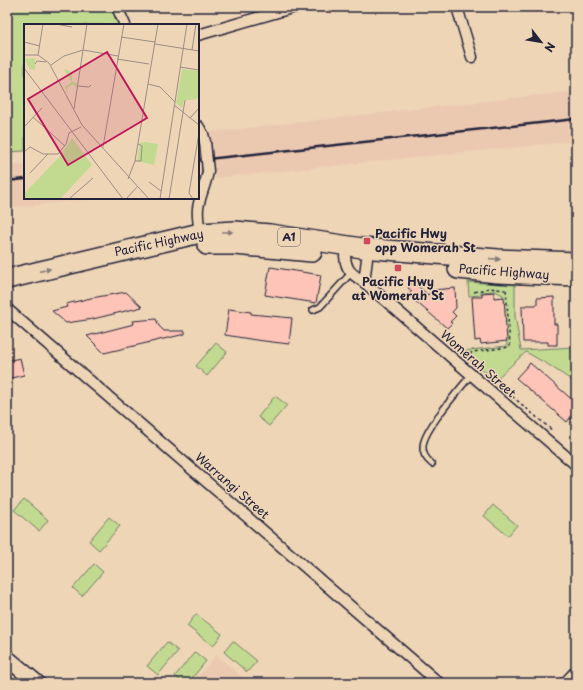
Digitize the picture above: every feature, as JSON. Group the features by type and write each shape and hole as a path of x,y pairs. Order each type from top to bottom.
{"highway":[{"name":"Pacific Highway","path":"7,279 200,233 230,232 270,234 362,248 498,259 576,262"},
{"name":"Pacific Highway","path":"7,292 206,245 235,245 276,248 348,265 367,259 498,273 576,276"}],"main road":[{"path":"7,658 37,683"}],"street":[{"path":"117,7 125,24"},
{"path":"199,35 294,7"},
{"path":"458,7 472,57"},
{"path":"199,128 203,134 205,142 208,171 198,209 200,233"},
{"path":"364,282 367,259"},
{"name":"Womerah Street","path":"348,265 364,282 576,465"},
{"name":"Warrangi Street","path":"7,309 439,683"},
{"path":"565,683 576,671"}],"lane":[{"path":"313,310 320,308 348,265"},
{"path":"432,464 423,454 424,440 433,424 471,375"}],"path":[{"path":"464,360 472,352 510,347 506,289 489,288 474,292"}],"shaded area":[{"path":"576,91 576,141 215,178 215,169 203,170 199,177 199,138 211,132"},
{"path":"24,164 24,199 94,199 7,208 7,166"},
{"path":"216,655 249,683 193,683"}],"green space":[{"path":"7,7 109,7 114,13 119,24 24,24 24,151 7,152"},
{"path":"468,282 515,285 515,316 521,350 576,347 576,383 526,352 495,380 460,353 470,350 507,346 503,295 495,291 481,292 481,295 469,296"},
{"path":"216,343 227,352 207,376 196,366"},
{"path":"275,396 287,405 269,426 258,417"},
{"path":"24,499 48,520 39,531 14,510"},
{"path":"493,505 517,525 508,536 484,516"},
{"path":"109,517 120,526 99,550 89,541"},
{"path":"94,564 103,572 82,596 73,588"},
{"path":"196,614 222,634 213,646 187,626"},
{"path":"233,641 257,661 247,672 224,652"},
{"path":"167,642 178,651 158,675 147,666"},
{"path":"195,652 206,661 188,683 183,683 175,676"}],"building":[{"path":"270,267 321,275 316,303 265,295"},
{"path":"413,282 428,295 433,290 455,288 456,308 452,312 456,316 447,328 408,295 412,291 408,288"},
{"path":"126,292 142,307 93,319 66,323 52,311 67,307 66,304"},
{"path":"494,292 494,298 504,297 507,341 481,344 480,340 475,341 472,297 482,297 482,293"},
{"path":"554,297 554,324 557,324 557,345 548,345 548,342 523,342 522,306 537,305 537,298"},
{"path":"229,309 251,312 251,314 292,318 289,344 225,335"},
{"path":"156,319 159,326 164,331 185,331 185,334 104,353 87,336 134,324 133,321"},
{"path":"20,358 24,375 7,379 7,361"},
{"path":"530,363 576,403 576,423 570,418 567,422 516,378"}],"railway":[{"path":"199,160 576,119"},
{"path":"7,181 24,179"}],"place":[{"name":"Pacific Hwy opp Womerah St","path":"367,241"},
{"name":"Pacific Hwy at Womerah St","path":"398,268"}]}
